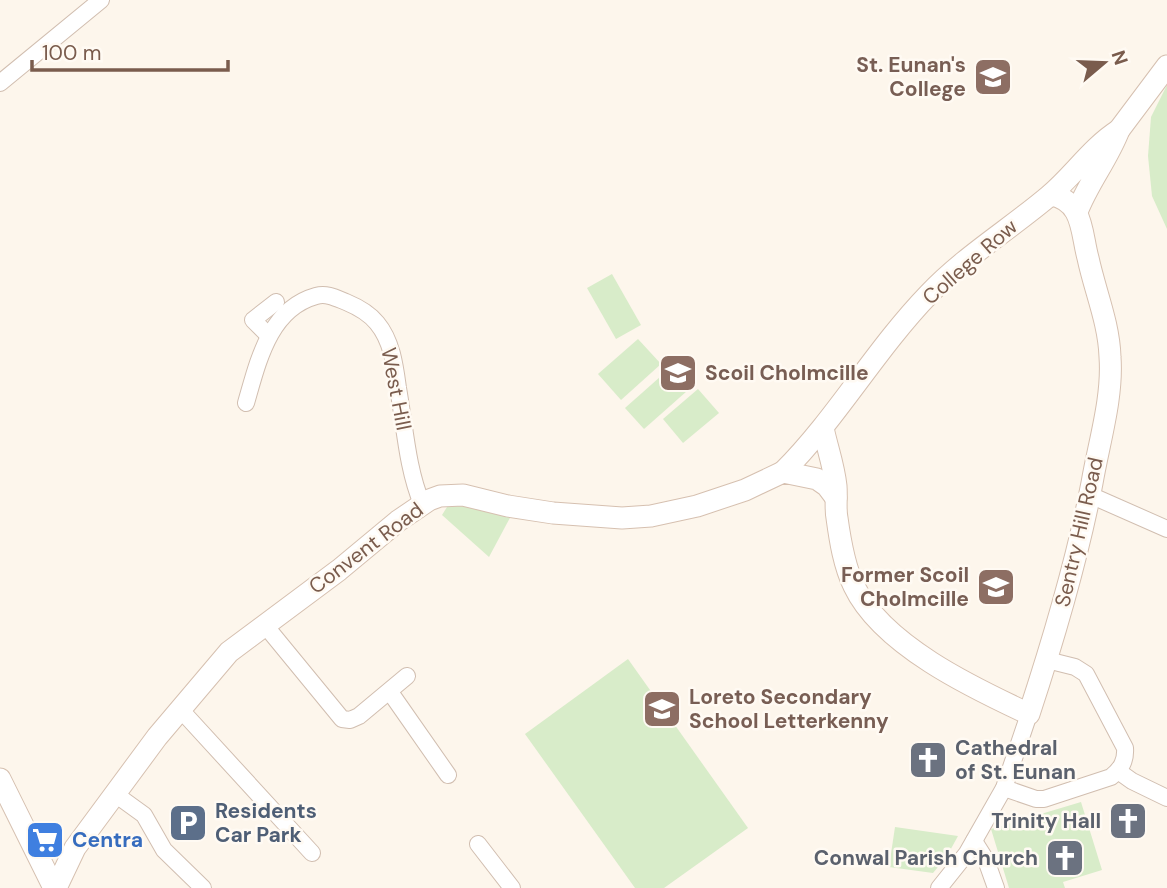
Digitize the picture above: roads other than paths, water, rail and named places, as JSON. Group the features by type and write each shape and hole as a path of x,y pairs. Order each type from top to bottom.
{"street":[{"path":"0,83 102,0"},
{"name":"College Row","path":"783,472 823,428 870,362 929,294 1051,195 1091,153 1119,130 1167,66"},
{"name":"College Row","path":"1077,212 1082,198 1113,147 1119,130"},
{"path":"1051,195 1068,202 1077,212"},
{"name":"Sentry Hill Road","path":"939,888 974,841 1004,788 1047,660 1090,495 1111,358 1103,314 1077,212"},
{"name":"West Hill","path":"246,403 269,335 288,311 303,300 321,295 333,296 362,309 377,323 391,348 412,474 422,504"},
{"path":"269,335 253,320 276,302"},
{"path":"823,428 836,486 837,517 845,562 865,606 888,630 945,671 1029,714"},
{"path":"783,472 817,479 827,486 836,498"},
{"name":"Convent Road","path":"55,888 75,848 180,709 229,652 422,504 440,496 463,495 553,513 622,518 651,516 697,506 745,490 783,472"},
{"path":"1090,495 1167,529"},
{"path":"264,624 342,719 357,717 407,676"},
{"path":"1004,788 1036,799 1044,799 1101,781 1118,771 1126,755 1125,748 1086,674 1075,667 1047,660"},
{"path":"390,692 448,775"},
{"path":"180,709 312,853"},
{"path":"1118,771 1167,798"},
{"path":"0,779 55,888"},
{"path":"115,794 144,815 164,850 203,888"},
{"path":"974,841 986,860 996,888"},
{"path":"478,844 512,888"},
{"path":"42,864 75,848"}],"place":[{"name":"St. Eunan's College","path":"993,77"},
{"name":"Scoil Cholmcille","path":"678,373"},
{"name":"Former Scoil Cholmcille","path":"996,587"},
{"name":"Loreto Secondary School Letterkenny","path":"662,709"},
{"name":"Cathedral of St. Eunan","path":"928,760"},
{"name":"Trinity Hall","path":"1128,821"},
{"name":"Residents Car Park","path":"188,823"},
{"name":"Centra","path":"45,840"},
{"name":"Conwal Parish Church","path":"1065,858"}]}
